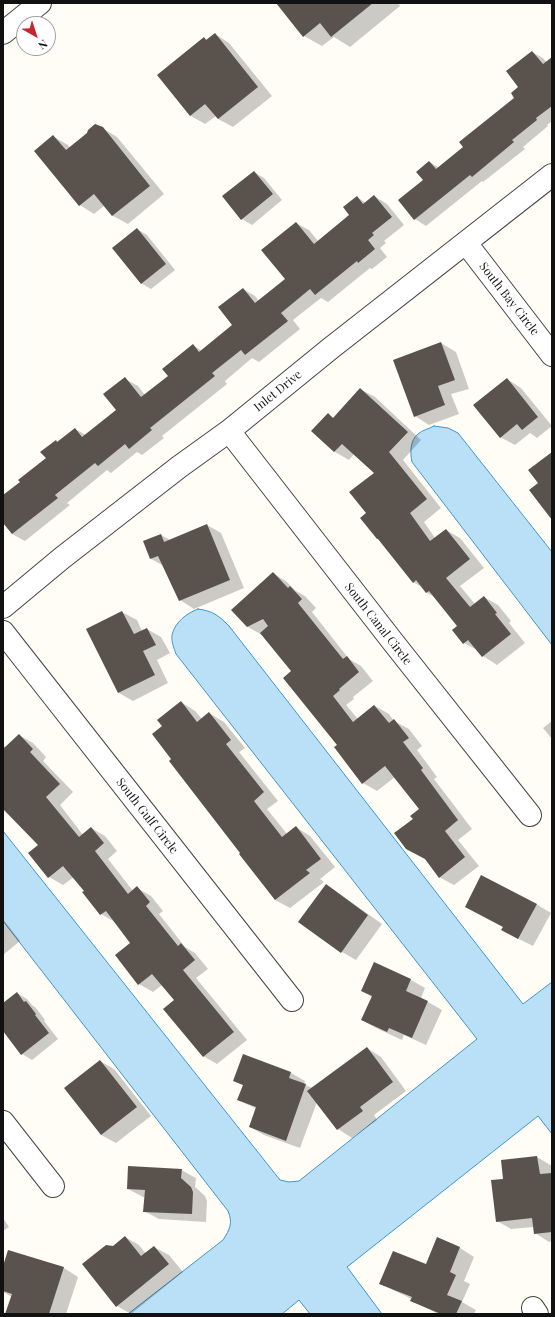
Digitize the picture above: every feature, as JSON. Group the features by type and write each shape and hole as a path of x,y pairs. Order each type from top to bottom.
{"street":[{"path":"3,33 40,3"},
{"name":"Inlet Drive","path":"3,607 62,558 179,466 229,431 331,348 552,175"},
{"name":"South Bay Circle","path":"466,243 552,355"},
{"name":"South Canal Circle","path":"229,431 388,636 530,815"},
{"name":"South Gulf Circle","path":"3,632 292,1000"},
{"path":"3,1122 53,1186"}],"water":[{"path":"434,426 448,428 458,433 552,552 552,645 412,462 411,451 413,440 420,433"},
{"path":"198,609 215,614 229,626 523,1004 552,982 552,1134 538,1116 347,1267 382,1314 310,1314 299,1300 282,1314 128,1314 223,1240 230,1226 230,1215 3,921 3,831 280,1180 289,1182 299,1181 477,1039 176,654 172,640 174,630 182,619"}],"building":[{"path":"276,3 373,3 331,37 320,23 303,37"},
{"path":"215,33 258,87 218,119 205,104 190,116 157,75 204,37 206,40"},
{"path":"532,51 543,64 552,57 552,106 536,118 537,120 512,140 514,142 472,177 470,175 414,220 398,200 423,180 416,172 429,161 436,169 463,147 459,142 514,98 511,93 518,87 506,71"},
{"path":"95,124 103,127 150,186 112,216 94,194 79,206 34,151 53,135 66,150 87,133 88,130"},
{"path":"254,171 273,194 241,220 222,196"},
{"path":"374,195 392,217 372,233 374,235 368,240 375,249 358,263 357,261 315,295 310,289 281,313 288,321 245,355 241,350 212,373 215,376 150,428 152,430 129,449 125,444 98,466 95,463 55,495 58,498 12,534 3,523 3,495 20,482 18,480 46,458 40,452 56,440 57,442 75,428 82,437 116,410 103,394 125,377 141,397 168,376 162,369 193,344 199,352 232,325 218,307 243,288 255,303 285,279 261,250 296,222 314,244 349,215 343,207 357,196 363,204"},
{"path":"137,228 166,264 141,284 112,248"},
{"path":"441,342 455,380 438,386 445,405 414,417 393,360"},
{"path":"507,378 538,417 522,430 517,424 500,438 473,405"},
{"path":"360,388 408,432 389,452 427,499 410,513 430,541 446,529 470,559 446,578 470,607 484,596 497,613 495,614 511,634 482,657 468,640 463,644 452,630 457,626 429,591 426,593 416,580 413,583 360,518 366,513 349,492 374,473 342,444 334,452 311,431 328,413 333,418"},
{"path":"552,452 552,520 529,490 538,483 528,470"},
{"path":"207,524 230,580 179,601 158,556 150,559 143,541 161,534 164,542"},
{"path":"273,572 288,588 290,586 302,599 298,603 343,659 347,656 359,672 333,696 353,722 374,705 389,723 394,719 409,738 403,742 423,768 421,770 458,820 445,831 465,857 439,878 425,859 406,849 394,833 413,819 410,816 419,809 385,766 362,784 334,747 337,745 283,678 291,671 260,633 268,626 263,619 247,627 231,610"},
{"path":"122,611 134,634 147,628 156,645 143,651 155,675 118,693 86,629"},
{"path":"181,701 197,722 209,712 231,740 226,744 264,792 254,801 282,837 296,826 321,859 306,870 310,873 275,900 169,761 171,759 152,734 162,726 157,720"},
{"path":"19,734 33,749 30,752 60,784 46,797 79,837 91,827 104,843 95,851 128,894 137,886 150,902 146,906 178,946 181,943 195,960 183,970 234,1032 203,1057 163,1009 174,1000 152,974 138,985 115,955 130,943 106,911 100,915 82,892 84,891 63,866 48,878 28,853 38,845 3,809 3,749"},
{"path":"481,875 537,904 518,939 501,930 503,927 465,907"},
{"path":"326,884 368,915 341,953 298,922"},
{"path":"374,962 411,979 406,991 428,1001 412,1038 389,1028 387,1032 361,1020 372,996 361,991"},
{"path":"17,992 24,1002 26,1001 49,1033 21,1055 3,1031 3,1003"},
{"path":"367,1047 393,1082 360,1107 363,1111 337,1130 307,1091"},
{"path":"243,1054 291,1072 289,1078 306,1084 286,1141 249,1127 256,1107 237,1100 243,1085 233,1081"},
{"path":"100,1060 137,1107 101,1135 64,1088"},
{"path":"537,1156 540,1174 552,1173 552,1232 534,1234 532,1218 496,1222 491,1180 503,1179 501,1160"},
{"path":"128,1166 182,1169 181,1178 191,1187 193,1192 192,1214 143,1212 145,1190 127,1189"},
{"path":"125,1236 141,1256 154,1246 169,1264 116,1307 82,1264 106,1245 113,1246"},
{"path":"437,1237 460,1247 450,1272 456,1275 447,1295 462,1301 456,1314 441,1314 410,1301 412,1297 379,1284 393,1251 426,1264"},
{"path":"8,1250 64,1267 49,1314 5,1314 12,1294 3,1291 3,1266"}]}
